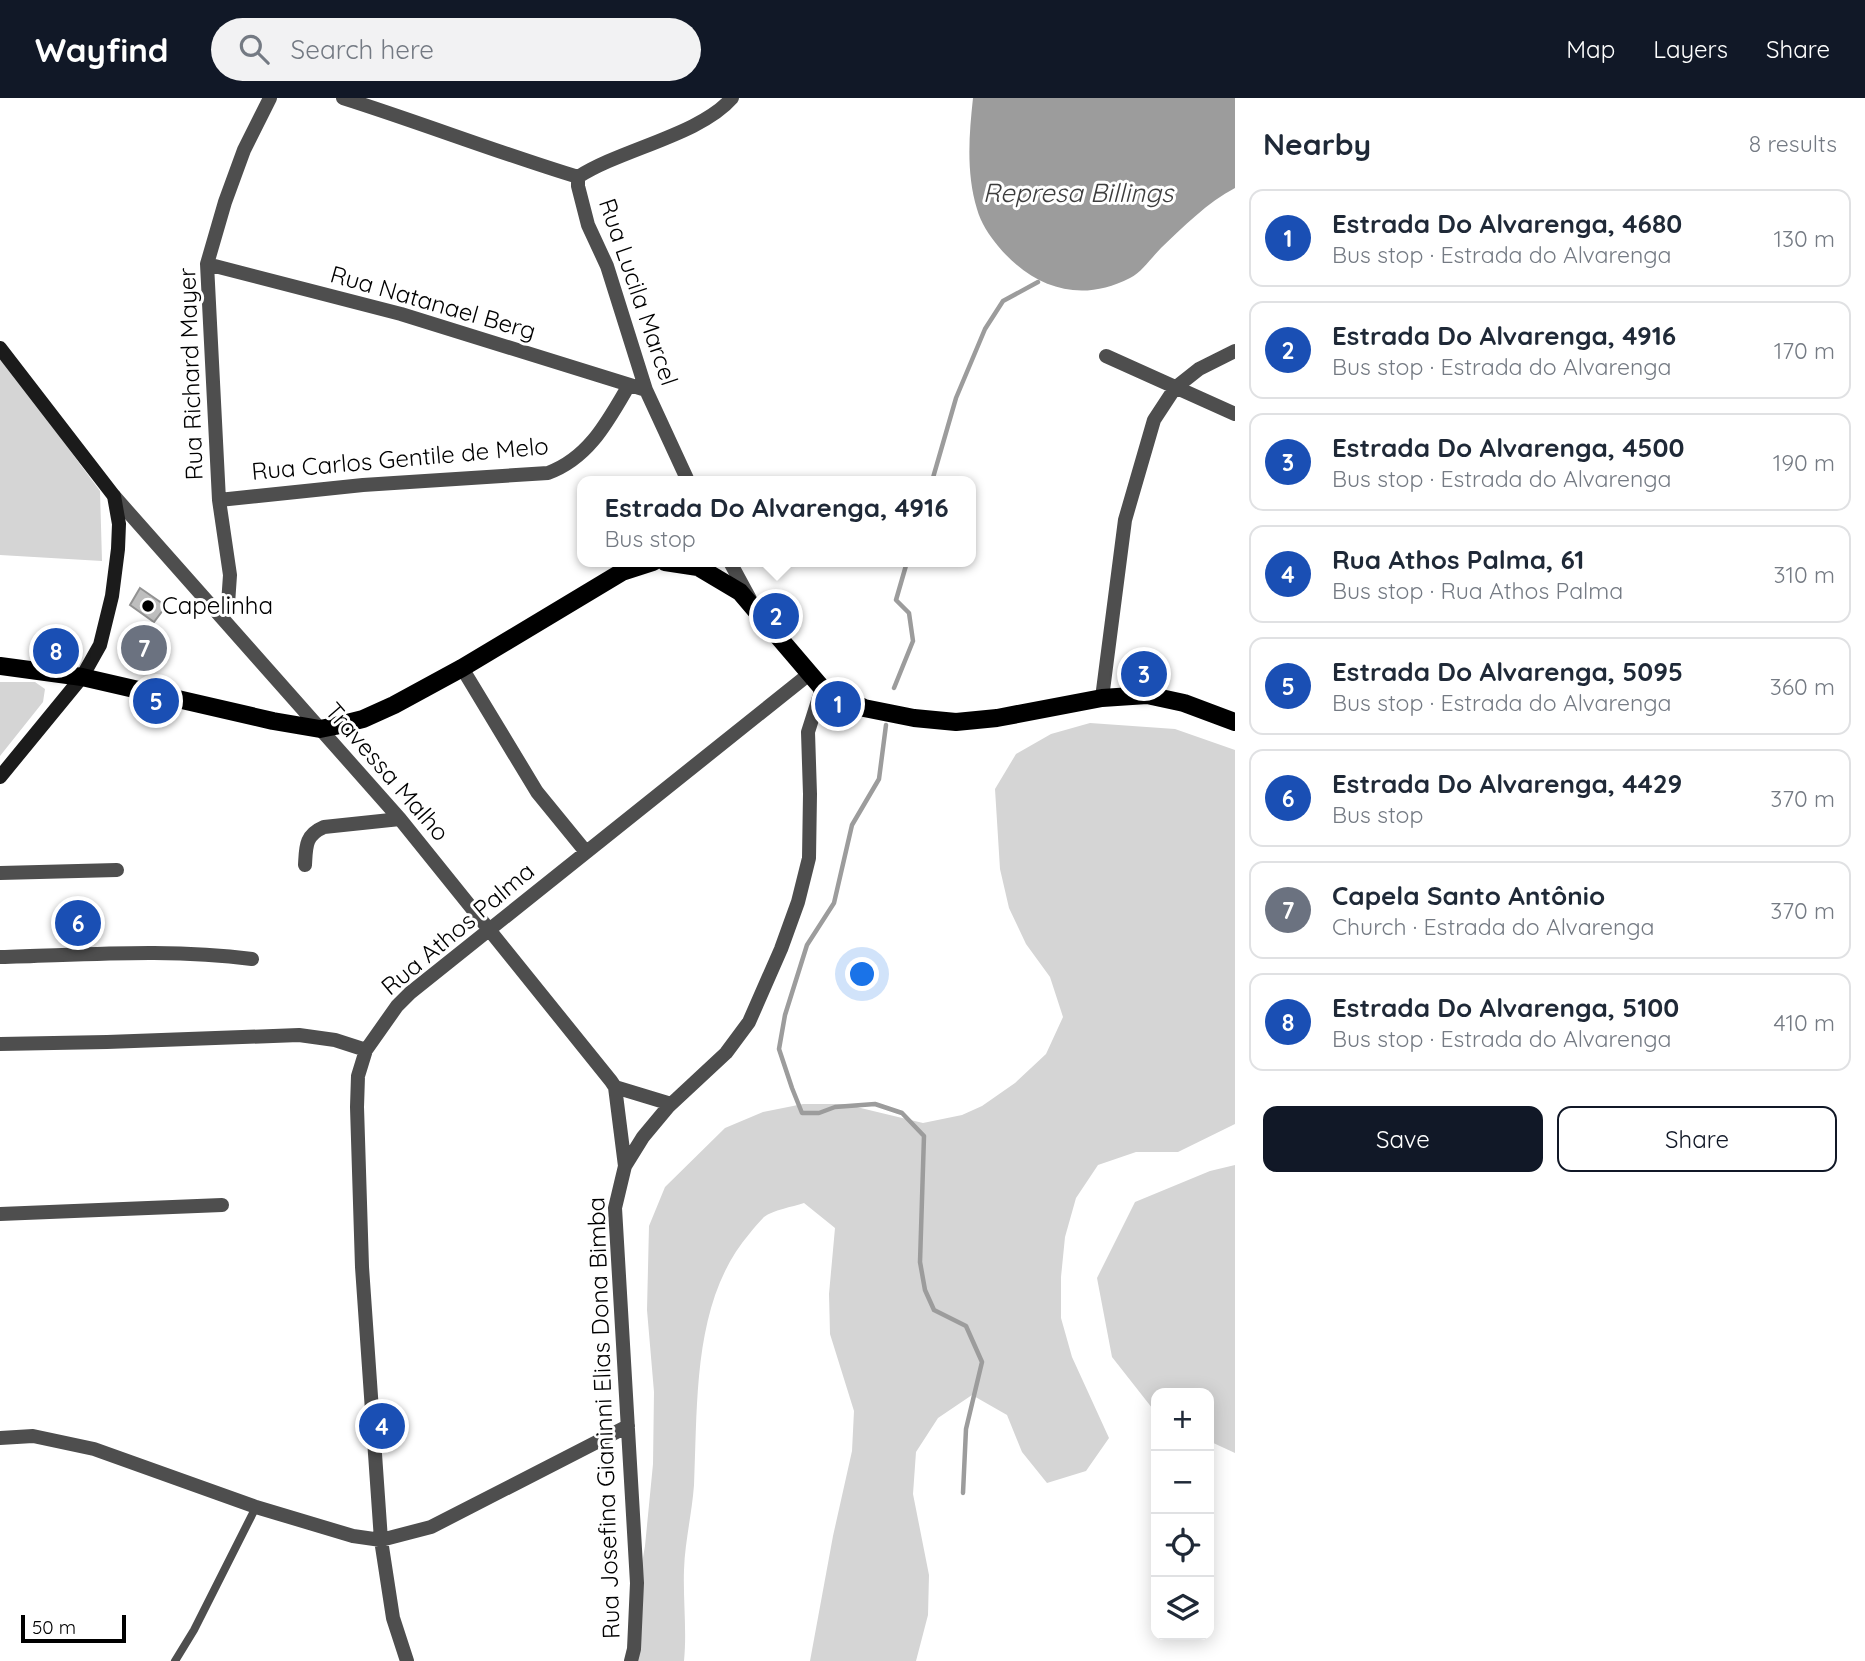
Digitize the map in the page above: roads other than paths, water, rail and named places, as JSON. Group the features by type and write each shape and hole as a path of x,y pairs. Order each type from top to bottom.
{"main road":[{"path":"0,666 82,677 320,729 363,719 462,668 622,572 638,567"},
{"path":"700,567 740,592 808,675 822,688 864,709 956,722 997,718 1102,698 1147,695 1184,703 1235,722"}],"street":[{"name":"Rua Richard Mayer","path":"221,615 228,604 230,575 219,500 207,264 244,150 270,98"},
{"path":"343,98 520,160 578,177"},
{"name":"Rua Lucila Marcel","path":"680,474 646,390 611,277 589,225 578,177 608,159 713,116 732,98"},
{"name":"Rua Natanael Berg","path":"207,264 401,314 646,390"},
{"path":"0,348 114,496 119,524 112,596 100,645 82,677 0,777"},
{"path":"1102,698 1125,520 1154,420 1175,388 1199,369 1235,351"},
{"path":"1106,356 1235,414"},
{"name":"Rua Carlos Gentile de Melo","path":"219,500 363,485 548,473 570,462 586,449 604,428 628,385"},
{"name":"Travessa Malho","path":"114,496 400,820 615,1087"},
{"path":"733,567 755,610"},
{"path":"462,668 537,792 586,852"},
{"name":"Rua Athos Palma","path":"407,1661 393,1618 381,1540 362,1267 357,1107 358,1076 366,1050 391,1014 410,993 808,675"},
{"name":"Rua Josefina Gianinni Elias Dona Bimba","path":"631,1661 637,1583 615,1208 625,1166 643,1137 671,1104 726,1053 749,1022 765,987 798,902 809,858 808,732 822,688"},
{"path":"304,865 308,838 324,827 400,820"},
{"path":"0,873 117,870"},
{"path":"0,957 140,954 252,959"},
{"path":"0,1044 299,1035 335,1040 366,1050"},
{"path":"625,1166 615,1087 671,1104"},
{"path":"0,1214 222,1205"},
{"path":"0,1438 33,1436 94,1449 256,1507 353,1536 381,1540 430,1527 628,1426"}],"lane":[{"path":"175,1661 194,1630 256,1507"}],"water":[{"name":"Represa Billings","path":"973,98 1235,98 1235,188 1196,215 1130,278 1093,290 1058,288 1026,272 1012,260 995,242 981,219 970,168"}],"waterway":[{"path":"933,476 956,398 985,329 1003,301 1038,282"},
{"path":"894,688 913,641 909,613 896,600 906,567"},
{"path":"886,725 879,779 852,825 834,903 807,945 785,1015 779,1049 802,1113 875,1104 902,1113 924,1136 920,1262 925,1290 934,1310 966,1326 982,1362 966,1429 963,1493"}],"place":[{"name":"Capelinha","path":"148,606"},
{"name":"Estrada Do Alvarenga, 4916","path":"776,616"},
{"name":"Capela Santo Antônio","path":"144,648"},
{"name":"Estrada Do Alvarenga, 5100","path":"56,651"},
{"name":"Estrada Do Alvarenga, 4500","path":"1144,674"},
{"name":"Estrada Do Alvarenga, 5095","path":"156,701"},
{"name":"Estrada Do Alvarenga, 4680","path":"838,704"},
{"name":"Estrada Do Alvarenga, 4429","path":"78,923"},
{"name":"Rua Athos Palma, 61","path":"382,1426"}]}
